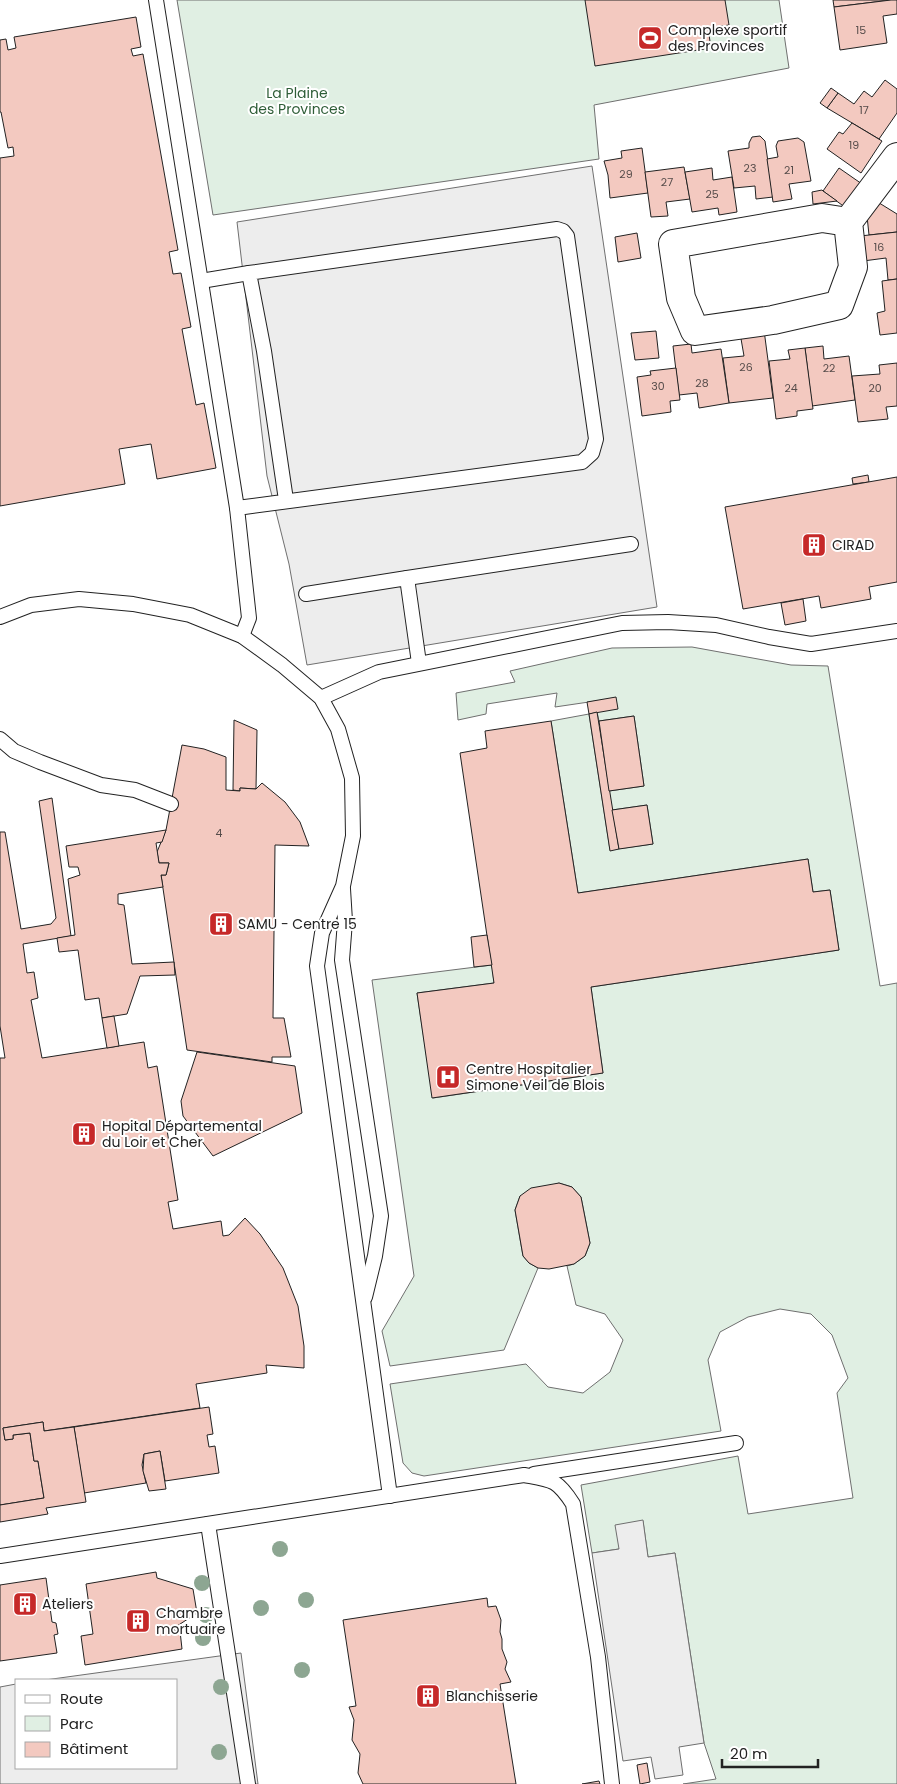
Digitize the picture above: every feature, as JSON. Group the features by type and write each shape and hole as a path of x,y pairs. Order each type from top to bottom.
{"street":[{"path":"848,222 822,218 673,244 681,298 695,331 773,320 839,305 853,267 848,222 897,157"}],"lane":[{"path":"156,0 237,508 249,618 242,636"},
{"path":"201,281 557,229 563,230 567,236 596,439 592,453 582,462 237,508"},
{"path":"249,274 264,351 286,500"},
{"path":"306,594 631,544"},
{"path":"407,578 419,663"},
{"path":"0,617 31,605 79,599 133,604 190,615 242,636 282,665 321,698 338,729 352,778 353,836 342,886 322,933 317,966 390,1496"},
{"path":"321,698 379,672 622,624 668,622 716,625 811,644 897,631"},
{"path":"0,739 14,751 40,762 101,785 135,790 171,804"},
{"path":"342,886 345,921 342,960 381,1216 375,1256 363,1305"},
{"path":"0,1556 736,1443"},
{"path":"524,1475 548,1479 555,1483 563,1488 573,1504 598,1657 612,1784"},
{"path":"208,1524 248,1784"}],"green space":[{"name":"La Plaine des Provinces","path":"177,0 779,0 789,68 594,105 599,159 213,215"},
{"path":"692,647 791,665 828,666 880,986 897,983 897,1784 683,1784 716,1779 704,1743 675,1553 648,1557 643,1521 619,1549 592,1553 581,1485 738,1456 748,1514 853,1498 837,1393 848,1378 832,1335 811,1314 780,1309 748,1317 720,1332 708,1360 721,1431 424,1476 412,1473 403,1463 390,1384 526,1364 548,1387 583,1393 610,1372 623,1340 605,1314 576,1305 567,1266 574,1264 585,1256 590,1243 581,1197 572,1187 559,1183 520,1196 515,1210 523,1256 529,1263 538,1268 504,1350 390,1366 382,1331 414,1276 372,980 492,965 494,983 417,993 433,1098 603,1073 591,987 839,950 830,890 813,892 808,859 578,893 551,721 589,714 610,850 653,844 647,805 612,810 609,791 644,786 634,716 599,721 597,712 616,698 555,707 557,693 487,704 486,714 458,720 456,693 515,682 510,671 612,648"}],"shaded area":[{"path":"592,166 657,607 307,665 289,564 267,476 237,222"},
{"path":"643,1520 648,1557 675,1553 704,1743 679,1747 683,1775 655,1779 651,1757 623,1761 592,1553 619,1549 615,1525"},
{"path":"241,1653 258,1784 0,1784 0,1687 15,1684 15,1769 178,1769 178,1679 52,1679"}],"building":[{"name":"Complexe sportif des Provinces","path":"585,0 725,0 729,25 708,28 711,48 595,66"},
{"path":"833,0 891,0 834,7"},
{"path":"897,0 897,14 883,16 887,43 840,50 834,7"},
{"path":"136,17 141,47 131,49 133,56 143,54 178,250 169,252 173,274 181,273 191,327 182,329 196,405 204,403 216,468 157,479 151,444 119,449 125,484 0,506 0,158 14,156 13,147 8,148 0,112 0,40 6,39 8,50 16,48 14,37"},
{"path":"885,80 897,89 897,113 879,139 827,108 838,93 854,104 864,91 872,97"},
{"path":"831,88 838,93 827,108 820,103"},
{"path":"852,123 882,141 861,173 827,149 839,132 843,134"},
{"path":"760,136 765,141 773,197 756,199 755,186 734,188 728,151 749,148 752,137"},
{"path":"798,138 804,142 811,181 789,184 792,199 773,202 767,159 778,157 776,146 778,141"},
{"path":"642,148 648,193 610,198 608,175 604,161 622,158 621,151"},
{"path":"684,167 690,199 666,202 668,216 651,217 645,172"},
{"path":"712,168 713,180 732,177 737,212 719,215 718,208 692,212 685,172"},
{"path":"839,168 862,184 846,208 823,191"},
{"path":"822,190 837,201 813,204 812,192"},
{"path":"876,201 897,214 897,232 869,235 867,216"},
{"path":"897,232 897,279 888,280 886,258 863,261 860,236"},
{"path":"637,233 641,258 618,262 615,237"},
{"path":"897,279 897,333 880,335 877,313 885,311 882,281"},
{"path":"764,330 773,398 729,403 723,358 744,356 740,333"},
{"path":"656,331 659,358 635,360 631,333"},
{"path":"691,344 692,353 721,349 729,403 699,408 697,393 679,395 673,346"},
{"path":"823,346 824,359 849,356 855,400 812,406 805,348"},
{"path":"805,348 813,409 797,411 797,416 776,419 769,361 790,359 788,350"},
{"path":"897,363 897,406 886,407 888,419 858,422 852,376 880,374 879,365"},
{"path":"676,368 680,400 670,401 671,412 642,416 637,377 651,375 650,371"},
{"path":"868,475 869,482 853,484 852,478"},
{"name":"CIRAD","path":"897,477 897,582 869,587 871,599 821,608 819,596 743,609 725,507"},
{"path":"803,599 806,621 785,625 781,603"},
{"path":"616,697 618,709 589,714 587,702"},
{"path":"597,712 619,849 610,851 589,714"},
{"path":"634,716 644,786 609,791 599,721"},
{"path":"234,720 257,730 256,789 240,788 240,791 233,790"},
{"path":"551,721 578,893 808,859 813,892 830,890 839,950 591,987 603,1073 432,1098 417,993 494,983 460,753 487,748 485,731"},
{"name":"SAMU - Centre 15","path":"182,745 204,749 226,757 226,790 240,791 240,788 256,789 262,783 285,802 300,822 309,846 275,845 273,1018 284,1018 291,1057 272,1057 272,1062 187,1050 161,875 166,875 169,863 159,863 157,852 166,830"},
{"name":"Hopital Départemental du Loir et Cher","path":"52,798 71,936 23,944 27,973 34,972 38,998 31,1000 42,1058 144,1042 148,1068 157,1066 178,1200 168,1202 173,1229 221,1221 223,1236 229,1235 245,1218 260,1234 283,1268 298,1306 304,1346 304,1368 266,1365 267,1373 196,1384 200,1408 44,1431 43,1422 3,1428 5,1440 13,1439 13,1435 30,1433 34,1461 38,1461 44,1498 0,1505 0,1058 5,1058 0,1026 0,832 5,832 21,929 51,924 56,918 39,801"},
{"path":"647,805 653,844 619,849 612,810"},
{"path":"166,830 162,842 156,843 159,863 169,863 166,875 161,875 163,887 118,894 118,904 124,905 132,964 174,962 175,975 140,976 127,1014 102,1018 99,998 85,1000 78,950 59,952 57,938 75,935 68,879 80,875 78,867 69,867 66,846"},
{"path":"487,935 492,965 474,967 471,937"},
{"path":"114,1016 119,1046 107,1048 102,1018"},
{"path":"197,1052 295,1066 302,1113 213,1156 183,1116 181,1101"},
{"path":"559,1183 572,1187 581,1197 590,1243 585,1256 574,1264 549,1269 538,1268 529,1263 523,1256 515,1210 520,1196 531,1188"},
{"path":"209,1407 213,1434 207,1435 209,1447 215,1446 219,1473 165,1481 160,1451 144,1454 142,1465 146,1483 84,1493 74,1427"},
{"path":"43,1422 44,1431 74,1427 86,1502 46,1508 48,1514 0,1522 0,1505 44,1498 38,1461 34,1461 30,1433 13,1435 13,1439 5,1440 3,1428"},
{"path":"160,1451 166,1489 149,1491 143,1471 144,1454"},
{"name":"Chambre mortuaire","path":"156,1572 157,1578 193,1589 197,1613 174,1628 175,1631 180,1631 182,1649 85,1665 81,1636 93,1634 86,1584"},
{"name":"Ateliers","path":"46,1578 52,1622 56,1623 58,1634 54,1635 57,1653 0,1661 0,1585"},
{"name":"Blanchisserie","path":"487,1598 488,1607 496,1606 501,1620 502,1649 507,1662 505,1669 511,1682 500,1684 516,1784 363,1784 358,1773 360,1754 352,1740 354,1720 349,1707 356,1706 343,1620"},
{"path":"647,1763 650,1782 640,1784 637,1765"},
{"path":"599,1781 600,1784 582,1784"}],"place":[{"name":"Complexe sportif des Provinces","path":"650,38"},
{"name":"CIRAD","path":"814,545"},
{"name":"SAMU - Centre 15","path":"221,924"},
{"name":"Centre Hospitalier Simone Veil de Blois","path":"448,1077"},
{"name":"Hopital Départemental du Loir et Cher","path":"84,1134"},
{"name":"Ateliers","path":"25,1604"},
{"name":"Chambre mortuaire","path":"138,1621"},
{"name":"Blanchisserie","path":"428,1696"}]}
